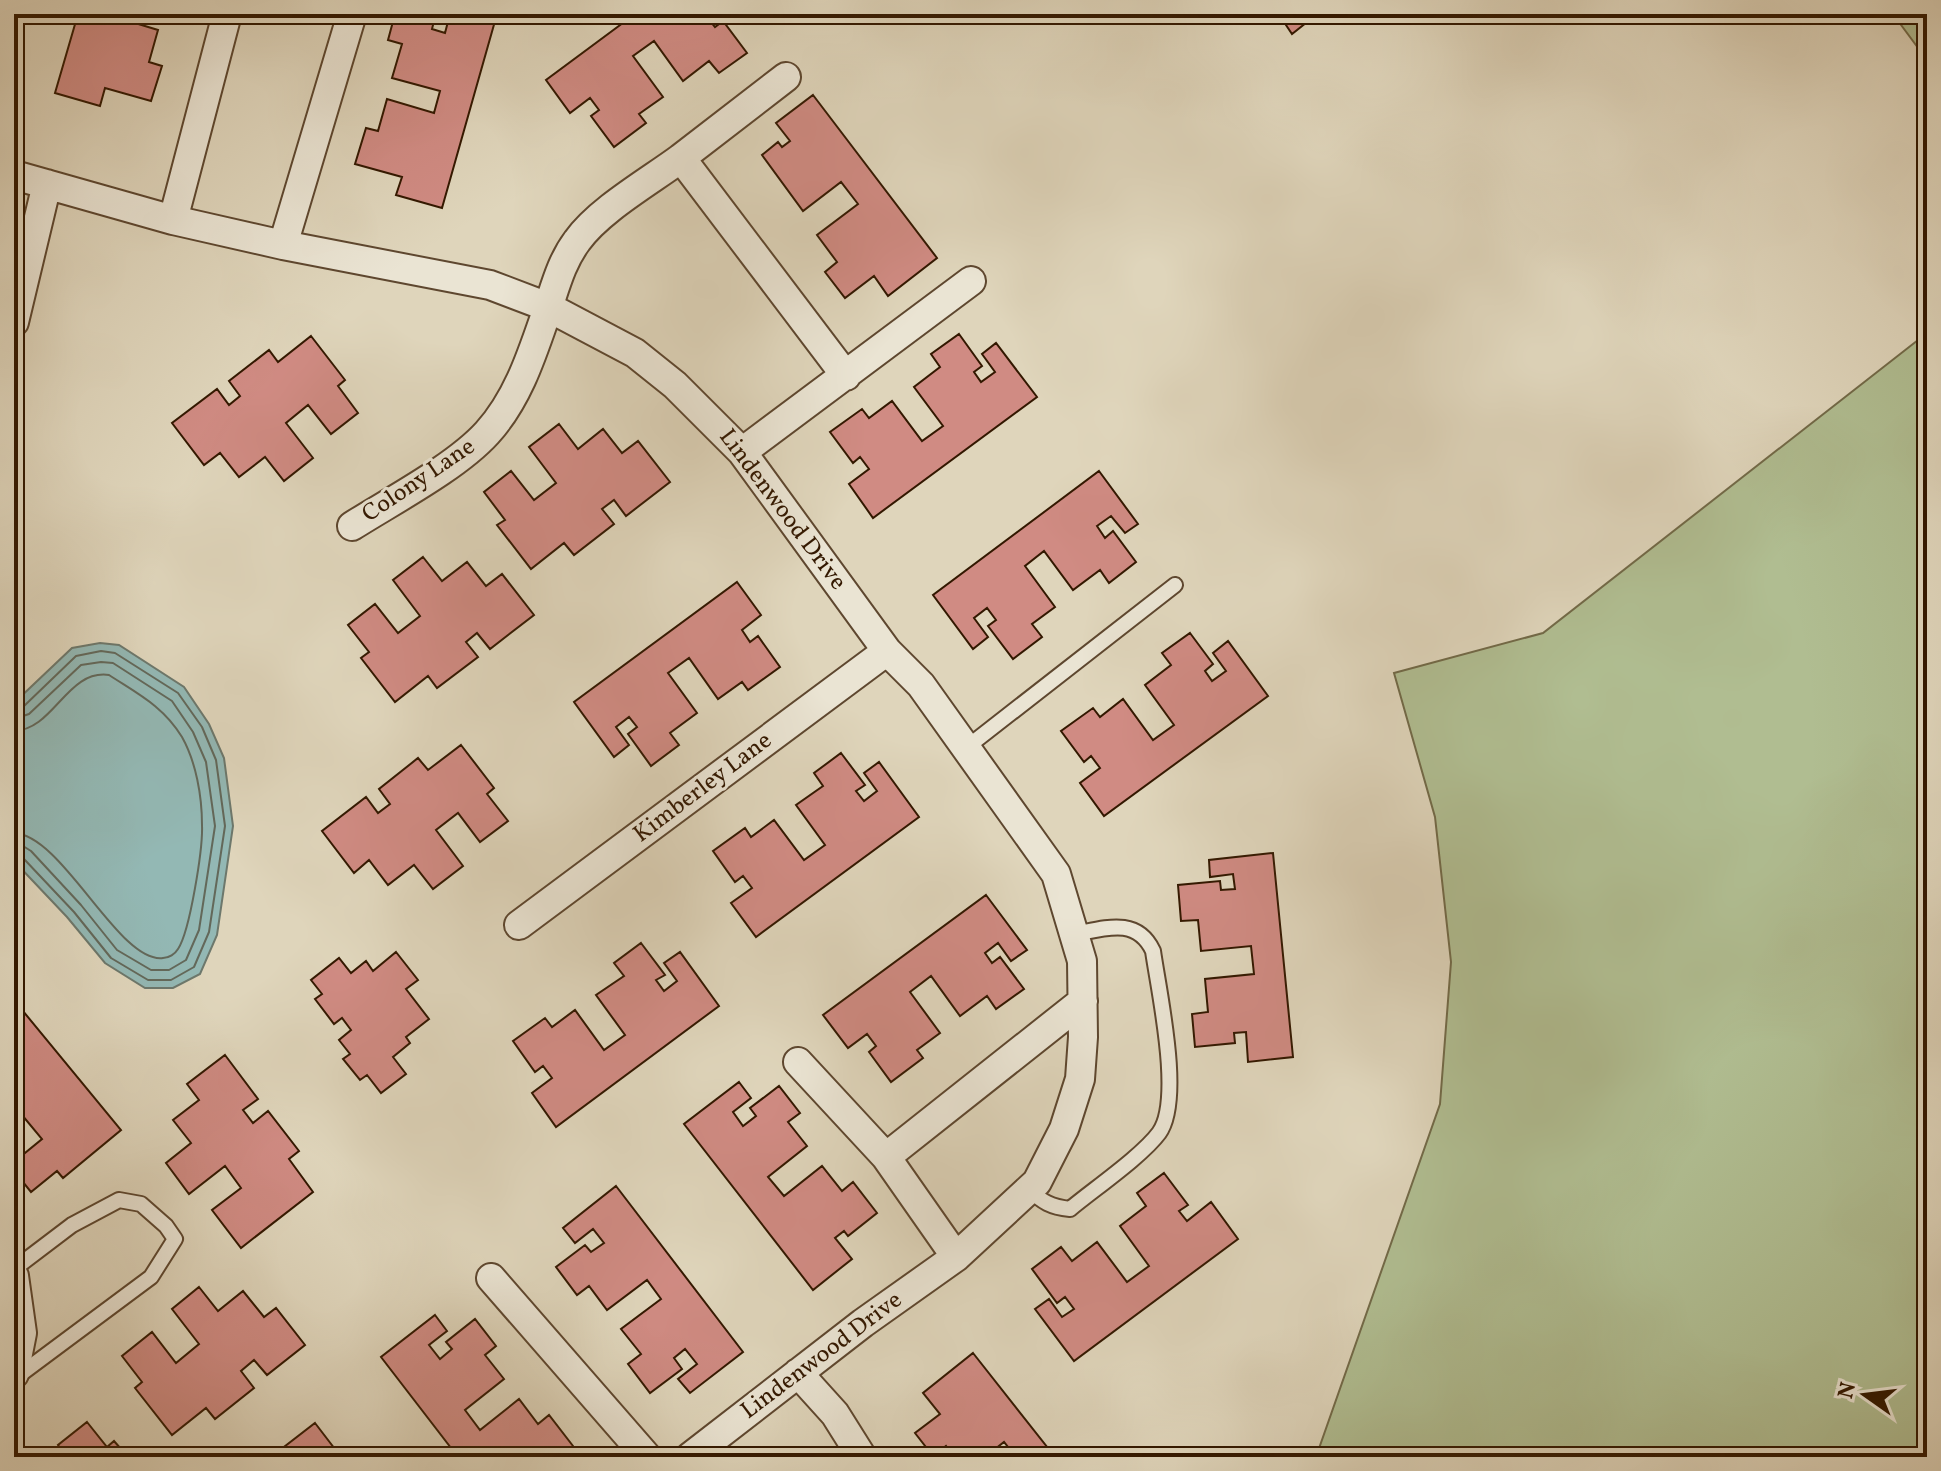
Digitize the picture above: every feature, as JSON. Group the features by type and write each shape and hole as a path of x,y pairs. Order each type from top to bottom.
{"street":[{"path":"173,220 227,14"},
{"path":"283,245 352,14"},
{"name":"Colony Lane","path":"352,526 467,452 488,432 519,386 560,271 575,242 590,225 786,77"},
{"path":"681,158 846,376"},
{"name":"Lindenwood Drive","path":"14,175 173,220 490,285 548,307 635,353 675,385 742,452 887,651 921,685 1056,874 1082,961 1080,1079 1064,1129 1037,1182 956,1257 690,1457"},
{"path":"14,322 47,184"},
{"path":"742,452 971,281"},
{"name":"Kimberley Lane","path":"519,925 887,651"},
{"path":"886,1157 1083,1001"},
{"path":"798,1062 886,1157 956,1257"},
{"path":"14,1276 22,1333 14,1377"},
{"path":"491,1278 647,1457"},
{"path":"798,1373 835,1414 862,1457"}],"lane":[{"path":"966,748 1175,585"},
{"path":"1029,1189 1042,1202 1070,1209 1153,1141 1169,1115 1171,1086 1153,951 1146,937 1133,929 1118,928 1075,934"},
{"path":"14,1269 72,1225 119,1200 141,1204 166,1226 175,1239 151,1277 14,1377"}],"green space":[{"path":"1893,14 1927,14 1927,60"},
{"path":"1927,333 1927,1457 1316,1457 1440,1104 1451,962 1435,817 1394,673 1543,633"}],"water":[{"path":"100,643 119,645 184,687 209,724 224,758 233,826 217,935 200,974 173,988 145,988 105,963 14,861 14,703 72,648"}],"building":[{"path":"78,14 112,14 158,30 149,62 162,66 151,101 105,88 100,106 55,93"},
{"path":"395,14 435,17 432,29 445,33 450,14 497,14 442,208 396,195 402,177 355,164 366,128 378,131 387,99 434,113 440,91 392,78 402,44 388,40"},
{"path":"635,14 712,14 707,17 715,27 723,21 747,53 719,73 709,61 683,81 654,41 633,56 663,97 639,114 646,123 614,147 591,116 599,110 590,98 570,113 546,80"},
{"path":"1295,14 1325,14 1320,18 1316,15 1292,34 1284,22"},
{"path":"813,95 937,258 888,296 874,276 845,298 825,272 837,262 817,235 858,204 841,182 803,211 762,155 778,142 782,147 790,141 776,123"},
{"path":"959,334 982,366 974,372 981,382 995,372 982,354 996,343 1037,397 873,518 849,484 869,469 860,457 853,463 830,432 862,409 869,418 892,401 922,441 943,426 914,387 940,367 931,354"},
{"path":"311,336 345,380 338,386 358,413 331,434 308,405 286,423 313,458 284,481 265,457 239,477 220,453 204,465 172,423 217,389 229,405 240,396 229,381 269,350 278,362"},
{"path":"559,424 578,449 603,429 622,453 638,441 670,482 626,516 614,500 602,509 614,524 574,555 564,543 531,569 497,525 505,520 484,492 511,471 534,500 556,483 529,447"},
{"path":"1099,471 1138,524 1125,533 1111,516 1097,526 1105,538 1113,531 1136,562 1109,583 1100,570 1073,590 1044,551 1025,566 1055,607 1032,624 1042,637 1013,659 988,626 996,620 987,608 974,618 988,637 973,649 933,595"},
{"path":"423,557 442,581 467,562 486,586 502,574 534,615 490,649 477,633 466,642 478,657 437,688 428,676 395,702 361,658 369,652 348,625 375,604 398,633 420,616 393,580"},
{"path":"737,582 761,615 742,630 750,642 758,636 780,667 748,690 742,682 718,699 689,658 668,673 697,713 670,733 679,745 651,766 628,734 637,727 629,717 616,727 629,745 614,757 574,702"},
{"path":"1190,633 1213,664 1205,671 1212,681 1226,671 1213,653 1228,641 1268,696 1104,816 1080,783 1100,768 1091,756 1084,762 1061,731 1093,708 1100,717 1123,699 1153,740 1174,725 1145,685 1171,665 1162,653"},
{"path":"461,745 494,788 487,794 508,821 480,842 458,813 436,830 463,866 433,889 414,865 388,885 369,860 354,873 322,831 366,797 378,813 390,804 379,789 418,758 428,770"},
{"path":"841,753 865,785 856,791 864,801 877,791 864,773 879,762 919,817 756,937 731,903 752,888 743,876 735,882 713,851 745,828 751,837 774,820 804,860 825,845 796,805 823,786 814,773"},
{"path":"1273,853 1293,1057 1248,1062 1246,1032 1234,1033 1235,1043 1195,1047 1192,1014 1208,1012 1205,979 1254,974 1251,946 1201,951 1198,920 1181,921 1178,885 1220,881 1221,890 1235,889 1233,874 1210,877 1209,860"},
{"path":"986,895 1027,950 1011,961 998,943 985,953 992,963 1000,957 1024,989 996,1009 987,996 960,1016 931,976 910,992 940,1033 917,1050 923,1058 891,1082 869,1052 876,1046 867,1034 848,1048 823,1015"},
{"path":"641,943 665,975 656,980 664,991 677,981 664,963 680,952 719,1006 556,1127 532,1093 552,1078 543,1066 535,1072 513,1041 545,1018 552,1027 575,1010 604,1050 625,1035 596,995 624,976 614,963"},
{"path":"396,952 418,980 406,989 429,1019 406,1037 410,1043 393,1057 406,1074 381,1093 367,1075 360,1080 343,1059 350,1054 339,1040 351,1030 342,1018 334,1024 315,999 322,994 311,980 339,958 351,973 366,961 373,971"},
{"path":"18,1005 121,1130 63,1178 57,1171 31,1192 14,1171 14,1162 42,1139 22,1115 14,1122 14,1008"},
{"path":"225,1055 258,1099 243,1110 253,1123 268,1111 299,1151 289,1159 313,1192 241,1248 212,1210 241,1188 225,1166 189,1194 166,1163 191,1143 173,1120 199,1100 187,1084"},
{"path":"739,1082 751,1098 733,1112 743,1126 756,1116 750,1108 779,1086 800,1113 788,1122 807,1146 768,1177 784,1196 822,1166 842,1191 853,1182 877,1213 848,1236 844,1231 835,1238 852,1259 813,1290 684,1124"},
{"path":"1164,1173 1188,1205 1179,1211 1187,1221 1211,1202 1238,1239 1074,1361 1035,1309 1049,1299 1062,1317 1074,1309 1065,1297 1057,1303 1032,1269 1061,1247 1072,1261 1097,1242 1127,1282 1149,1266 1120,1226 1146,1206 1137,1193"},
{"path":"616,1186 743,1352 690,1393 678,1379 697,1364 685,1349 674,1358 682,1369 650,1393 628,1364 641,1354 621,1329 661,1299 647,1280 607,1310 589,1286 577,1295 556,1267 585,1245 591,1252 604,1243 593,1229 575,1243 563,1228"},
{"path":"199,1287 218,1311 243,1291 264,1317 276,1308 305,1345 267,1375 254,1360 241,1371 254,1388 215,1419 206,1408 172,1435 135,1388 142,1382 122,1356 152,1332 176,1363 199,1344 172,1309"},
{"path":"435,1315 447,1331 429,1345 440,1359 452,1349 446,1342 475,1319 496,1346 485,1355 504,1379 465,1410 480,1430 519,1399 538,1424 549,1415 573,1446 559,1457 458,1457 381,1357"},
{"path":"973,1353 1055,1457 1016,1457 1004,1442 985,1457 954,1457 946,1446 933,1456 915,1433 940,1414 923,1393"},
{"path":"87,1422 107,1447 114,1441 128,1457 67,1457 58,1445"},
{"path":"315,1423 341,1457 271,1457"}]}
